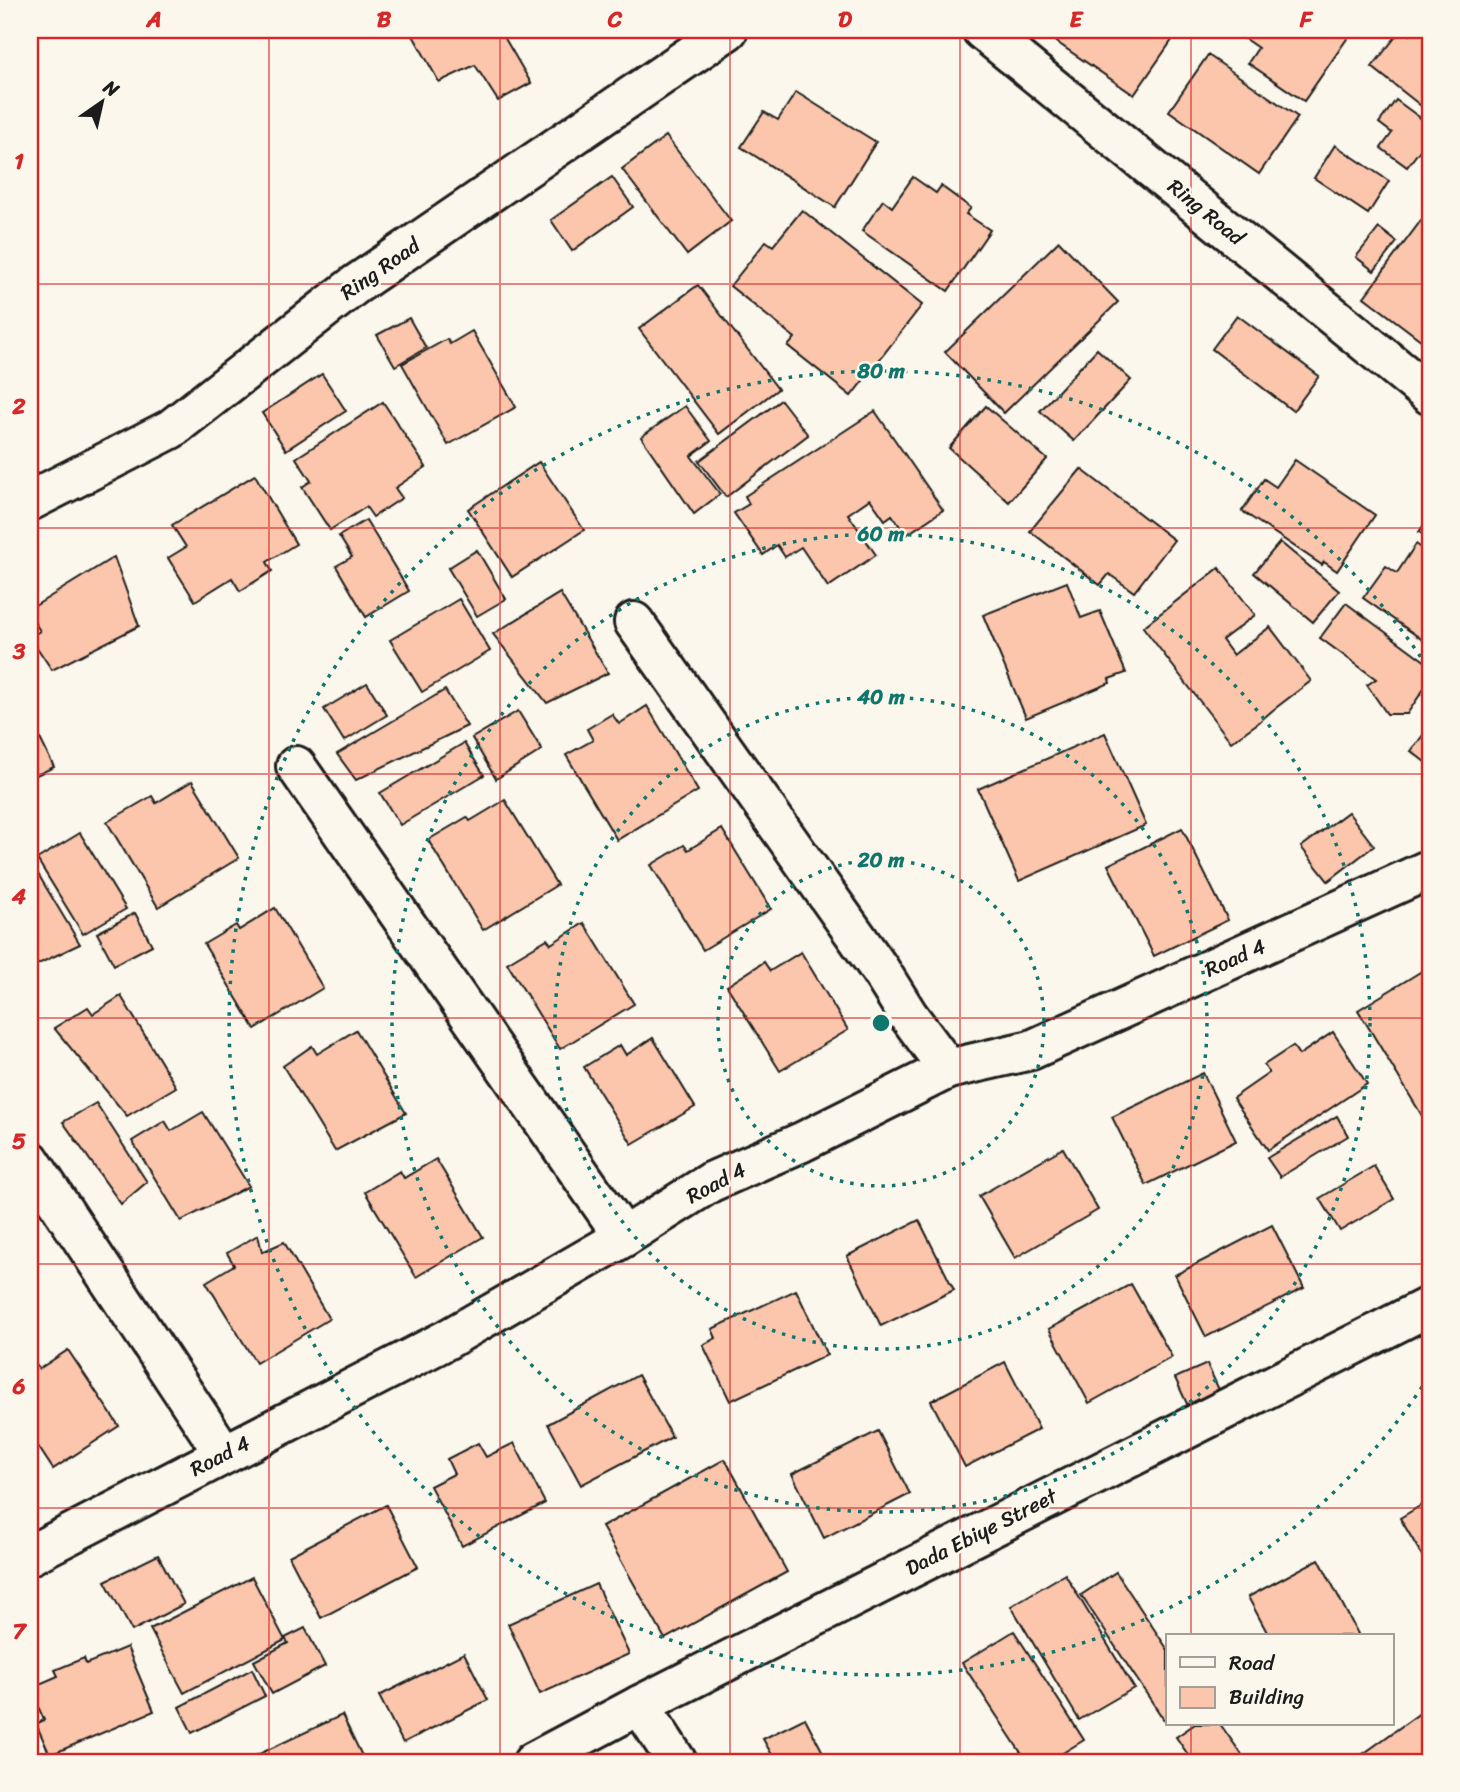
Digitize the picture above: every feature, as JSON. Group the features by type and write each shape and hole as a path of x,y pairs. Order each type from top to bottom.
{"street":[{"name":"Ring Road","path":"30,501 171,429 355,285 728,30"},
{"name":"Ring Road","path":"982,30 1430,395"},
{"path":"634,622 948,1069"},
{"path":"296,766 624,1237"},
{"name":"Road 4","path":"30,1555 446,1340 624,1237 711,1182 802,1142 948,1069 1031,1050 1430,869"},
{"path":"30,1160 224,1454"},
{"name":"Dada Ebiye Street","path":"533,1762 640,1705 1430,1306"},
{"path":"640,1705 677,1762"}],"building":[{"path":"410,30 500,30 531,83 498,101 475,65 439,82"},
{"path":"1039,30 1179,30 1134,95"},
{"path":"1232,30 1353,30 1304,101 1248,63 1258,48"},
{"path":"1401,30 1410,35 1414,30 1430,30 1430,113 1372,67"},
{"path":"1208,55 1298,117 1259,174 1169,111"},
{"path":"796,92 876,142 835,207 741,147 764,112 778,120"},
{"path":"1396,100 1430,125 1430,143 1423,153 1420,150 1407,167 1381,148 1392,133 1379,123"},
{"path":"666,136 731,221 687,255 622,169"},
{"path":"1335,145 1389,181 1368,214 1314,178"},
{"path":"612,177 633,207 572,251 551,220"},
{"path":"913,177 936,193 941,186 971,208 966,214 990,230 948,291 862,231 883,200 892,207"},
{"path":"802,210 922,305 851,396 788,346 795,338 730,286 766,241 773,246"},
{"path":"1428,211 1430,213 1430,347 1364,297"},
{"path":"1379,228 1397,242 1374,271 1356,257"},
{"path":"1059,241 1118,302 1004,413 945,352"},
{"path":"698,285 778,389 719,434 639,329"},
{"path":"1237,315 1319,376 1293,411 1212,349"},
{"path":"409,318 426,348 395,366 377,335"},
{"path":"472,331 516,407 448,445 402,364 447,339 450,344"},
{"path":"1097,349 1131,380 1074,441 1040,411"},
{"path":"322,374 346,411 286,450 262,413"},
{"path":"781,400 808,435 726,497 699,461"},
{"path":"383,402 426,467 395,488 402,498 373,517 366,507 330,530 302,487 311,481 296,458"},
{"path":"685,406 711,441 691,456 720,494 694,514 641,437"},
{"path":"986,406 1047,459 1009,502 949,448"},
{"path":"875,411 943,510 906,535 892,515 885,520 870,499 848,514 876,555 828,587 801,547 785,557 777,545 763,555 734,513 749,504 745,496"},
{"path":"1295,460 1375,515 1337,571 1324,562 1322,565 1242,511 1264,479 1276,487"},
{"path":"539,462 584,530 512,577 468,509"},
{"path":"1081,469 1174,540 1134,592 1109,574 1100,585 1030,531"},
{"path":"255,475 296,544 267,562 272,571 240,591 232,578 195,601 168,558 186,547 172,525"},
{"path":"1430,516 1430,539 1419,532"},
{"path":"366,520 409,591 366,617 336,566 352,557 339,536"},
{"path":"1280,542 1339,591 1313,622 1254,573"},
{"path":"1416,544 1430,554 1430,645 1363,598 1386,566 1397,573"},
{"path":"477,550 506,599 477,616 448,568"},
{"path":"114,557 139,626 52,670 30,637 40,631 30,615 30,609"},
{"path":"1219,568 1255,615 1222,640 1233,655 1270,627 1311,681 1231,742 1143,627"},
{"path":"1067,582 1081,618 1100,611 1126,673 1109,679 1110,683 1026,718 983,615"},
{"path":"560,593 608,673 547,703 493,634"},
{"path":"459,599 490,651 422,692 390,640"},
{"path":"1346,603 1430,665 1430,680 1407,714 1387,714 1367,685 1376,679 1320,638"},
{"path":"367,683 387,715 344,741 324,709"},
{"path":"445,690 467,726 356,780 337,754"},
{"path":"647,706 698,791 617,840 566,755 593,740 587,729 612,714 619,724"},
{"path":"518,711 542,750 496,779 472,738"},
{"path":"30,718 54,767 30,778"},
{"path":"1430,726 1430,766 1411,751"},
{"path":"1105,733 1146,825 1019,881 978,789"},
{"path":"464,743 484,775 400,825 380,793"},
{"path":"192,781 239,858 158,907 107,822 152,796 156,803"},
{"path":"505,800 557,885 483,930 428,840 467,817 470,821"},
{"path":"1348,812 1374,846 1328,881 1301,847"},
{"path":"1182,828 1228,920 1154,956 1108,865"},
{"path":"722,829 771,909 703,950 651,865 684,845 688,850"},
{"path":"80,833 126,909 83,934 37,859"},
{"path":"35,869 80,944 30,968 30,872"},
{"path":"275,908 323,988 255,1029 204,944 236,925 239,930"},
{"path":"135,913 152,945 114,965 97,933"},
{"path":"584,923 634,1004 560,1049 507,963 547,939 551,944"},
{"path":"801,952 848,1030 780,1071 727,986 764,962 770,971"},
{"path":"1430,966 1430,1129 1358,1010"},
{"path":"121,996 176,1087 127,1116 54,1028 88,1007 93,1014"},
{"path":"356,1030 406,1113 335,1151 283,1066 312,1046 317,1054"},
{"path":"1333,1032 1367,1084 1268,1150 1233,1098 1269,1073 1264,1065 1293,1046 1299,1055"},
{"path":"653,1038 695,1107 632,1144 584,1067 620,1045 626,1055"},
{"path":"1203,1073 1236,1141 1146,1185 1112,1117"},
{"path":"96,1103 147,1182 121,1204 63,1122"},
{"path":"203,1112 249,1186 181,1221 132,1141 165,1121 171,1131"},
{"path":"1337,1116 1348,1136 1280,1177 1267,1158"},
{"path":"1063,1148 1098,1210 1015,1258 979,1196"},
{"path":"436,1159 483,1237 416,1277 365,1192 400,1171 404,1178"},
{"path":"1374,1166 1394,1199 1340,1231 1320,1198"},
{"path":"919,1220 954,1290 881,1326 847,1256"},
{"path":"1272,1225 1304,1288 1206,1337 1175,1275"},
{"path":"258,1235 262,1252 284,1242 329,1319 256,1363 206,1282 234,1265 227,1253"},
{"path":"1131,1284 1172,1357 1089,1403 1049,1329"},
{"path":"796,1290 827,1355 730,1401 703,1345 716,1338 712,1329"},
{"path":"68,1350 119,1426 53,1469 30,1434 30,1360 32,1359 39,1369"},
{"path":"1005,1362 1039,1429 965,1467 931,1401"},
{"path":"1207,1364 1220,1392 1188,1406 1175,1378"},
{"path":"638,1375 672,1437 581,1485 548,1424"},
{"path":"878,1431 910,1494 824,1538 792,1474"},
{"path":"478,1443 486,1457 514,1443 545,1503 462,1546 430,1486 454,1474 447,1459"},
{"path":"725,1459 787,1572 665,1639 602,1527"},
{"path":"1430,1500 1430,1569 1400,1518"},
{"path":"386,1505 418,1567 321,1618 289,1556"},
{"path":"158,1555 184,1604 132,1631 105,1581"},
{"path":"1319,1559 1358,1634 1268,1634 1248,1597"},
{"path":"1116,1572 1166,1647 1164,1720 1081,1595"},
{"path":"1065,1574 1134,1688 1079,1720 1011,1606"},
{"path":"252,1577 285,1640 184,1693 150,1629"},
{"path":"596,1584 629,1654 540,1694 508,1624"},
{"path":"305,1628 325,1666 272,1694 254,1661 288,1643 285,1638"},
{"path":"1014,1631 1084,1740 1048,1762 1027,1762 962,1663"},
{"path":"127,1647 154,1711 50,1755 36,1724 44,1720 30,1688 58,1676 55,1670 84,1658 86,1664"},
{"path":"464,1653 488,1700 403,1743 379,1696"},
{"path":"252,1669 265,1696 192,1733 179,1707"},
{"path":"1427,1708 1430,1713 1430,1762 1352,1762"},
{"path":"342,1715 365,1762 242,1762"},
{"path":"805,1718 828,1762 776,1762 763,1739"},
{"path":"1192,1726 1221,1726 1247,1762 1193,1762 1176,1737"}]}
